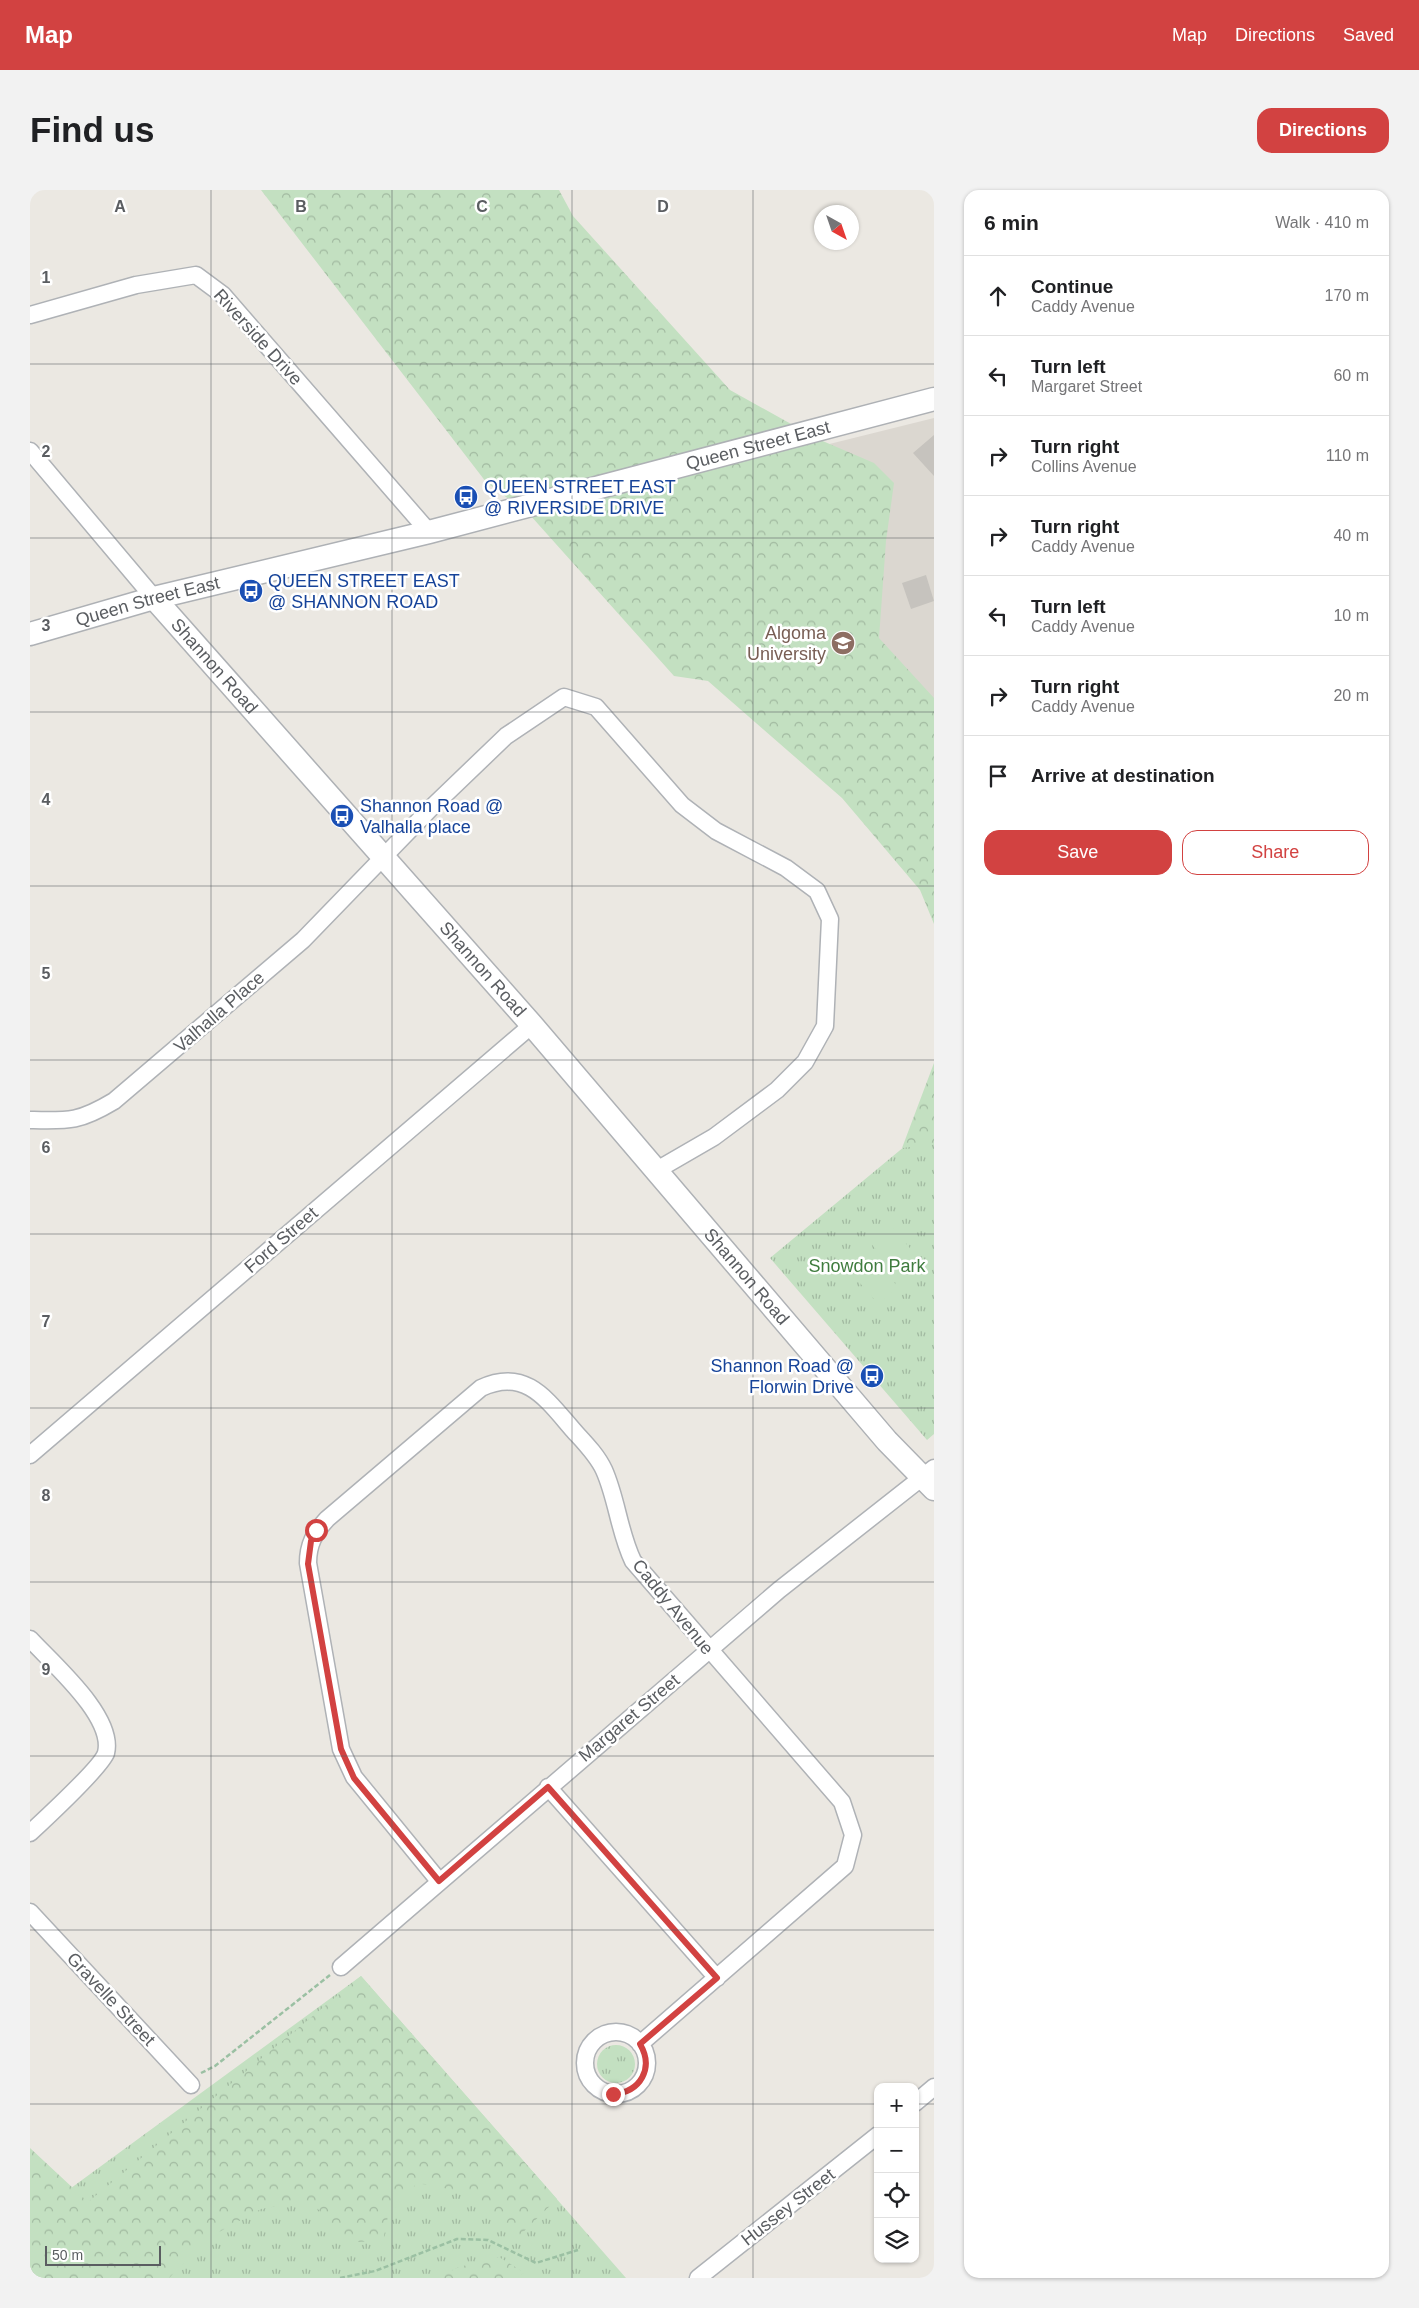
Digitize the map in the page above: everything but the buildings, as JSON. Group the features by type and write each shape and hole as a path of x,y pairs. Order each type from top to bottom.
{"street":[{"name":"Riverside Drive","path":"30,316 136,286 196,275 223,295 429,532"},
{"name":"Queen Street East","path":"30,634 154,598 429,532 934,399"},
{"name":"Shannon Road","path":"30,451 154,598 532,1025 887,1441 930,1478"},
{"name":"Valhalla Place","path":"30,1120 71,1121 94,1113 114,1102 303,940 384,856 506,736 564,697 596,707 682,805 716,831 786,868 816,891 830,919 825,1026 806,1062 777,1090 714,1137 657,1170"},
{"name":"Ford Street","path":"30,1455 532,1025"},
{"name":"Caddy Avenue","path":"439,1881 354,1778 346,1764 341,1749 308,1564 308,1553 316,1530 327,1519 468,1398 481,1388 506,1380 536,1390 547,1399 597,1457 604,1470 625,1545 633,1561 709,1652 842,1802 853,1835 845,1866 640,2044"},
{"name":"Margaret Street","path":"340,1967 779,1590 930,1478"},
{"path":"30,1639 96,1711 107,1732 106,1754 86,1778 30,1833"},
{"path":"548,1787 717,1978"},
{"name":"Gravelle Street","path":"30,1912 189,2082"},
{"path":"919,2100 934,2087"},
{"name":"Hussey Street","path":"698,2278 874,2138"}],"path":[{"path":"189,2082 215,2066 340,1967"},
{"path":"340,2278 375,2271 457,2239 488,2240 536,2263 578,2250"}],"shaded area":[{"name":"Algoma University","path":"934,418 934,872 636,492"}],"green space":[{"path":"261,190 559,190 573,216 730,390 818,439 874,463 894,483 886,541 879,638 934,698 934,924 920,890 842,798 708,681 674,676 530,515 486,482"},
{"path":"934,1063 934,1144 902,1148"},
{"name":"Snowdon Park","path":"934,1122 934,1434 927,1440 770,1258"},
{"path":"888,1222 924,1265 904,1282 867,1239"},
{"path":"862,1244 898,1287 878,1304 841,1261"},
{"path":"361,1976 626,2278 30,2278 30,2218"},
{"path":"361,1976 557,2199 516,2239 469,2193 417,2183 388,2216 383,2241 358,2242 330,2233 319,2210 305,2201 261,2209 210,2237 169,2278 30,2278 30,2148 88,2202"},
{"path":"616,2045 629,2051 635,2064 629,2077 616,2083 603,2077 597,2064 603,2051"},
{"path":"499,2257 525,2273 511,2278 436,2278 459,2267"}],"place":[{"name":"QUEEN STREET EAST @ RIVERSIDE DRIVE","path":"466,497"},
{"name":"QUEEN STREET EAST @ SHANNON ROAD","path":"251,591"},
{"name":"Algoma University","path":"843,643"},
{"name":"Shannon Road @ Valhalla place","path":"342,816"},
{"name":"Shannon Road @ Florwin Drive","path":"872,1376"}],"route":[{"path":"316,1530 308,1553 308,1564 341,1749 346,1764 354,1778 439,1881 548,1787 717,1978 640,2044 645,2053 645,2073 640,2082 632,2089 623,2093 613,2094"}]}
